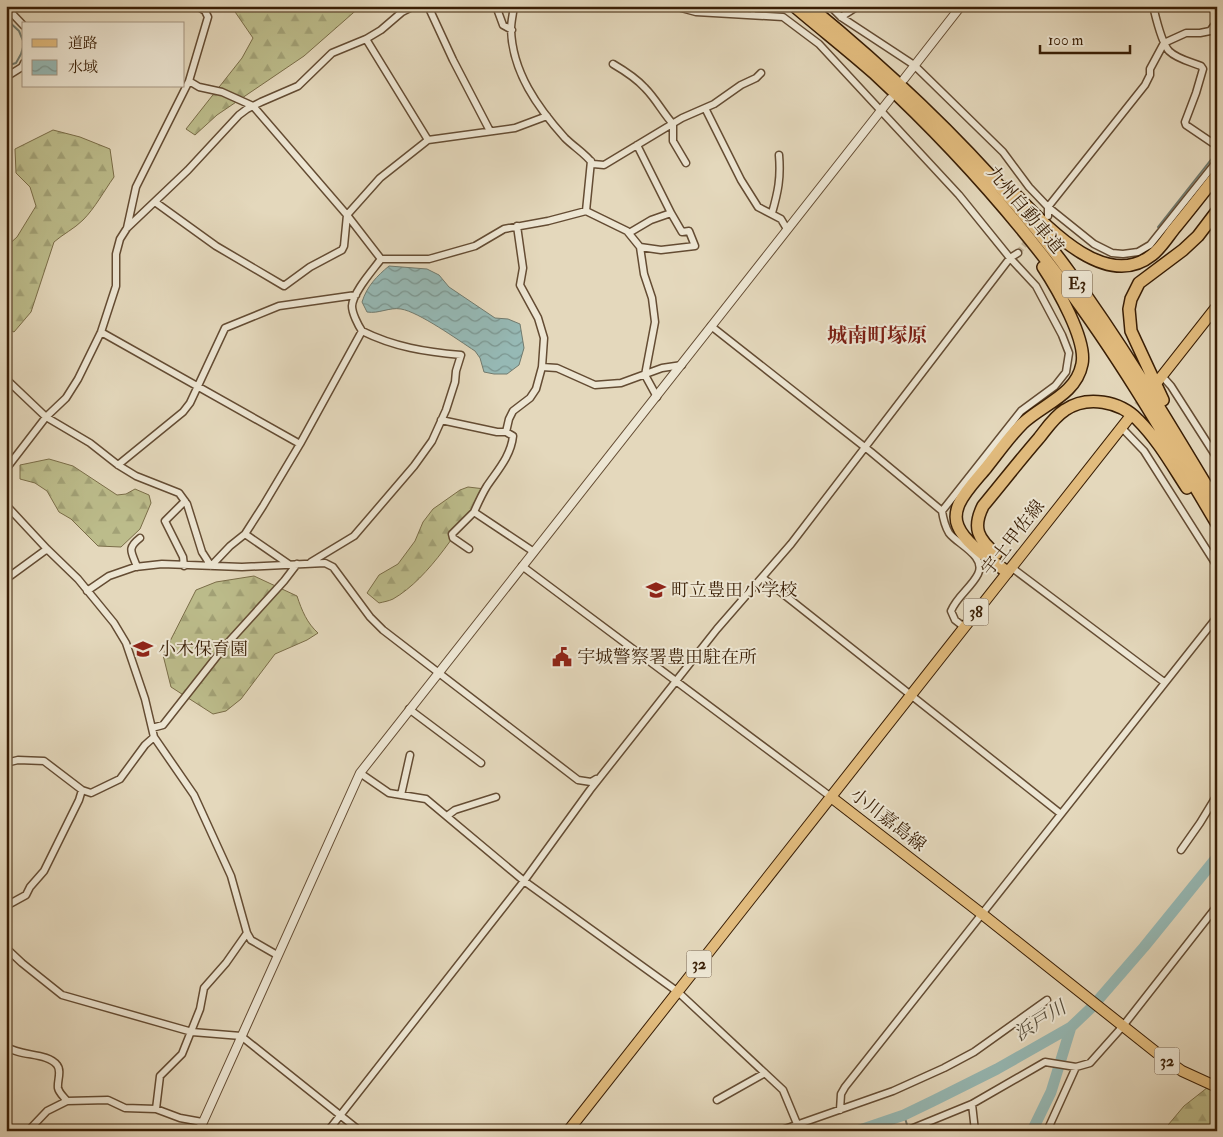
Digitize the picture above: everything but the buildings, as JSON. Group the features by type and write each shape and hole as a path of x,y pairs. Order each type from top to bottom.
{"highway":[{"name":"九州自動車道","path":"794,6 874,74 951,150 1025,235 1075,298 1132,383 1217,524"},
{"name":"九州自動車道","path":"809,6 905,84 1032,225 1070,273 1136,370 1217,503"},
{"path":"905,84 1039,218 1073,247 1097,262 1107,265 1126,266 1135,264 1151,255 1163,243 1217,175"},
{"path":"951,150 1046,272 1078,334 1082,352 1080,371 1073,386 1030,417 1015,431 964,495 957,510 956,519 963,535 1009,570"},
{"path":"1217,211 1198,236 1183,250 1139,283 1131,300 1129,310 1130,326 1134,340 1160,396 1217,496"},
{"path":"1009,570 980,538 977,523 979,514 983,506 1056,417 1065,410 1082,402 1113,404 1130,412 1158,444 1217,534"}],"main road":[{"path":"1160,378 1217,306"},
{"name":"宇土甲佐線","path":"831,797 1129,418"},
{"name":"小川嘉島線","path":"568,1131 831,797 1182,1071 1217,1087"}],"street":[{"path":"127,228 136,187 189,81 208,17 197,6"},
{"path":"6,469 46,417 66,398 78,379 101,332 116,286 116,254 120,238 127,228 188,170 240,115 254,106 298,86 332,53 366,39 381,30 402,12 414,6"},
{"path":"428,6 453,60 490,131"},
{"path":"496,6 503,25 512,30"},
{"path":"514,6 512,30 514,50 524,82 547,116 566,139 593,164 604,164 730,94 761,73"},
{"path":"674,6 696,12 754,9 783,17 802,30 819,44 959,195 1010,258 1036,286 1062,335 1069,353 1066,372 1055,386 1021,411 942,511"},
{"path":"830,6 841,16 914,65 1003,152 1029,187 1048,207 1094,244 1112,253 1138,252 1150,245 1217,161"},
{"path":"841,16 858,6"},
{"path":"905,84 914,65 961,6"},
{"path":"1153,6 1164,43 1169,51 1182,59 1201,66 1203,69 1185,122 1186,125 1217,146"},
{"path":"6,7 22,24"},
{"path":"1048,216 1048,207 1145,85 1150,75 1150,69 1164,43 1186,33 1210,31 1216,24 1217,16"},
{"path":"366,39 428,140"},
{"path":"613,64 632,76 647,90 673,124 673,141 686,163"},
{"path":"6,78 22,66"},
{"path":"189,81 199,87 222,92 254,106 347,215 381,259"},
{"path":"199,1131 360,773 890,99"},
{"path":"705,108 741,180 758,207 781,219 787,229"},
{"path":"155,202 216,246 284,286 310,268 342,250 347,215 380,178 428,140 515,128 547,116"},
{"path":"637,145 682,232 689,231 696,246 661,250 640,247"},
{"path":"772,213 781,176 779,155"},
{"path":"586,210 591,161"},
{"path":"381,259 435,258 475,246 504,229 548,221 586,210 629,233 640,247 644,274 652,298 655,322 645,375 657,397"},
{"path":"629,233 651,220 671,213"},
{"path":"506,432 513,411 530,398 536,389 542,367 544,338 538,318 520,285 523,268 517,226"},
{"path":"328,1131 524,881 601,776 717,629 763,578 1010,258 1018,252"},
{"path":"310,563 354,536 414,466 432,441 455,382 461,355 435,353 397,346 362,331 352,308 356,295 381,259"},
{"path":"118,465 183,412 190,403 225,328 279,306 356,295"},
{"path":"711,326 865,447 942,511 949,534 977,559 979,566 979,573 954,603 950,611 954,620 964,627"},
{"path":"211,566 230,546 245,534 300,444 362,331"},
{"path":"101,332 300,444"},
{"path":"542,367 557,368 595,385 621,383 662,368 682,365"},
{"path":"1160,378 1171,386 1217,458"},
{"path":"6,379 46,417 90,443 118,465 136,476 179,493 187,504 202,552 211,566"},
{"path":"441,420 506,432 513,436 512,444 504,462 486,487 474,512 452,534 453,538 469,549"},
{"path":"1121,427 1144,452 1217,566"},
{"path":"184,566 183,557 165,521 185,501"},
{"path":"6,505 88,591 114,623 126,643 145,699 154,737 194,795 231,876 247,933 251,940 277,955"},
{"path":"474,512 534,552"},
{"path":"245,534 294,564"},
{"path":"137,567 131,548 140,538"},
{"path":"6,579 47,549"},
{"path":"88,591 109,576 137,567 162,564 211,566 325,563 333,567 370,618 383,630 578,780 591,782 601,776"},
{"path":"152,728 163,725 225,646 284,581 294,564"},
{"path":"522,566 831,797"},
{"path":"1009,570 1164,682"},
{"path":"763,578 1061,814"},
{"path":"840,1110 841,1094 845,1087 1217,616"},
{"path":"410,709 480,763"},
{"path":"6,763 18,760 44,761 82,790 91,793 120,779 145,745 154,737"},
{"path":"401,795 410,756"},
{"path":"360,773 389,793 426,798 524,881 678,992 783,1090 799,1127"},
{"path":"6,906 26,895 30,887 44,872 82,790"},
{"path":"1181,850 1217,795"},
{"path":"447,816 455,810 496,797"},
{"path":"906,1131 972,1104 1045,1062 1074,1067 1090,1063 1123,1026 1217,906"},
{"path":"156,1109 160,1076 182,1054 200,1009 204,988 226,963 247,933"},
{"path":"6,948 62,995 192,1032 241,1036 360,1131"},
{"path":"779,1131 799,1127 893,1091 952,1064 974,1052 1047,1000"},
{"path":"6,1046 12,1051 44,1058 56,1063 59,1069 58,1089 67,1101"},
{"path":"1047,1131 1074,1067"},
{"path":"717,1100 766,1073"},
{"path":"28,1131 47,1111 67,1101 108,1100 124,1108 156,1109 180,1118 202,1122"},
{"path":"972,1104 975,1131"}],"green space":[{"path":"231,6 361,6 304,56 217,115 195,135 186,129 242,58 253,38"},
{"path":"53,130 80,137 110,149 114,177 83,220 54,242 31,312 14,332 6,328 6,247 17,237 36,206 30,187 16,173 15,149"},
{"path":"49,459 73,466 117,495 126,494 135,489 149,495 151,503 140,529 121,547 98,546 71,519 59,512 47,491 35,483 20,479 20,465"},
{"path":"468,487 485,489 444,550 420,578 407,590 388,601 379,603 367,593 379,575 398,564 415,541 423,522 433,509 460,490"},
{"path":"254,576 297,596 305,616 318,633 275,654 241,699 226,711 213,714 171,687 163,655 196,590 216,582"},
{"path":"1217,1080 1217,1131 1163,1131 1184,1106"}],"water":[{"path":"389,266 427,269 439,275 449,287 495,318 508,319 520,324 524,348 519,365 507,374 484,372 480,358 475,351 418,315 401,309 367,312 362,302 364,296 373,282"}],"waterway":[{"path":"6,19 19,31 22,38"},
{"path":"6,66 16,63 22,51"},
{"path":"1158,227 1217,152"},
{"name":"浜戸川","path":"857,1131 904,1115 935,1100 997,1069 1071,1027 1092,1007 1144,947 1217,857"},
{"path":"1032,1131 1051,1092 1071,1027"},
{"path":"904,1115 908,1128"}],"tunnel":[{"path":"1018,253 1031,236"},
{"path":"1129,418 1147,395"}],"place":[{"name":"町立豊田小学校","path":"656,590"},
{"name":"小木保育園","path":"143,649"},
{"name":"宇城警察署豊田駐在所","path":"562,657"}],"district":[{"name":"城南町塚原","path":"877,335"}]}
